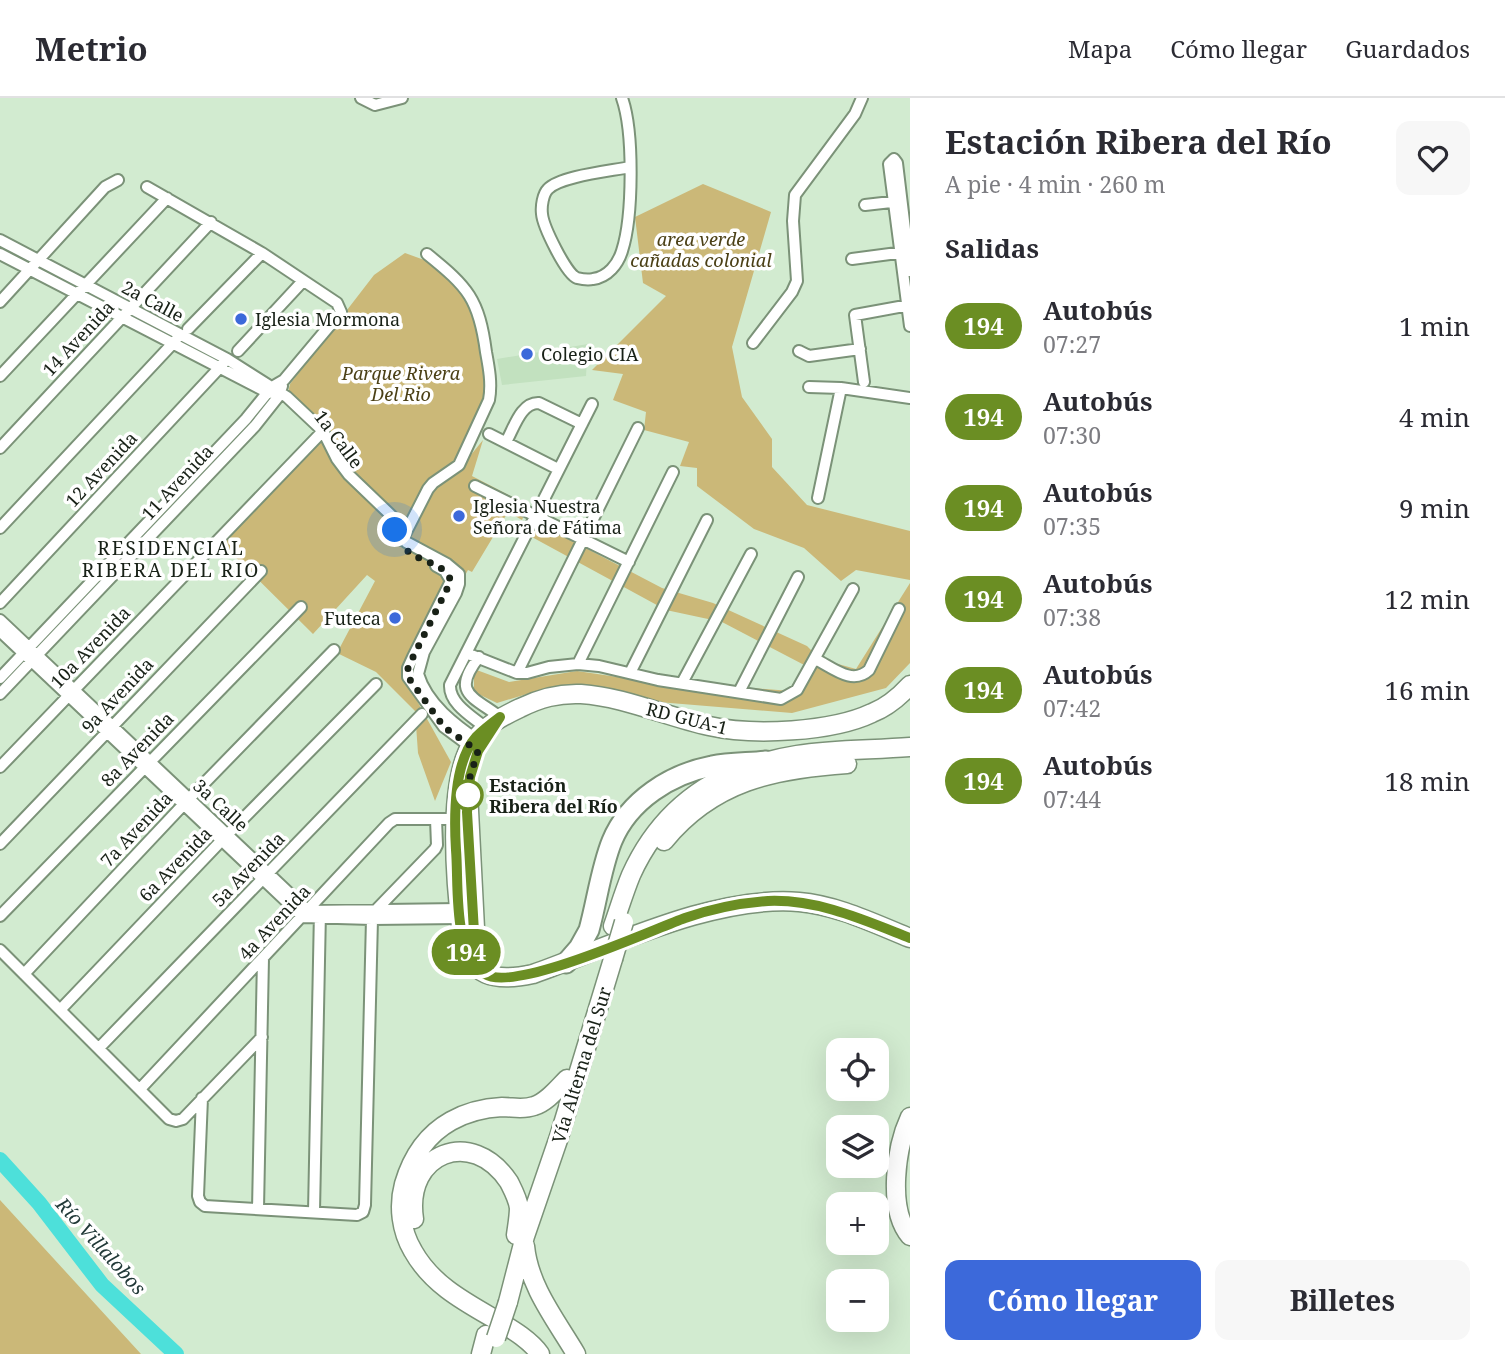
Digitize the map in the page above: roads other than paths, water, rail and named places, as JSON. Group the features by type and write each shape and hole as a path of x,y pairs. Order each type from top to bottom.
{"highway":[{"path":"566,963 589,930 611,843 633,809 649,795 686,772 715,765 766,761"}],"main road":[{"name":"RD GUA-1","path":"478,742 500,717 541,698 565,694 584,694 640,706 712,727 769,732 800,730 869,715 892,702 910,685"},
{"path":"478,742 462,768 453,816 464,944 473,963 492,978 533,974 687,918 738,905 768,901 800,902 837,910 910,938"},
{"path":"478,742 468,796 470,856 462,910 474,932 478,953 504,978"},
{"name":"Vía Alterna del Sur","path":"520,1236 581,1051 631,875 650,842 677,808 692,795 724,776 766,761 800,755 910,747"},
{"name":"Vía Alterna del Sur","path":"619,924 656,850 672,830 701,804 727,789 764,775 801,767 910,759"},
{"path":"453,816 461,842 470,856"},
{"name":"Vía Alterna del Sur","path":"481,1354 491,1342 567,1079 581,1051"},
{"name":"Vía Alterna del Sur","path":"540,1354 515,1331 453,1295 432,1278 406,1240 401,1215 402,1191 410,1165 423,1144 441,1127 480,1108 535,1106 549,1097 567,1079"},
{"path":"910,1117 899,1156 897,1198 899,1217 910,1236"},
{"name":"Vía Alterna del Sur","path":"520,1236 519,1208 514,1190 502,1172 482,1156 467,1150 447,1152 434,1158 421,1173 414,1192 413,1214 417,1237 428,1255 440,1270 459,1285 521,1322 555,1354"},
{"path":"520,1236 533,1283 576,1354"}],"street":[{"path":"361,98 375,105 402,98"},
{"path":"622,98 630,167 629,203 622,252 604,276 592,279 576,278 569,271 545,226 543,199 548,188 562,181 630,167"},
{"path":"753,343 792,292 797,281 793,222 795,195 855,114 862,98"},
{"path":"0,302 105,187 118,180"},
{"path":"147,187 211,222 303,281 237,351"},
{"path":"0,376 167,198"},
{"path":"864,205 898,201 910,326"},
{"name":"14 Avenida","path":"0,448 211,222"},
{"name":"2a Calle","path":"0,240 130,308 279,395"},
{"path":"852,259 904,252"},
{"path":"904,252 910,271"},
{"path":"0,528 180,336 262,253"},
{"name":"2a Calle","path":"0,254 121,318 180,336"},
{"path":"401,541 428,489 459,465 491,390 483,329 475,305 459,280 427,254"},
{"name":"11 Avenida","path":"0,694 31,654 279,395 284,380 340,315 341,309 337,303 303,281"},
{"path":"864,382 856,313 909,306"},
{"path":"799,351 808,356 860,349"},
{"name":"12 Avenida","path":"0,603 223,363"},
{"path":"809,387 841,388 910,398"},
{"path":"818,498 841,388"},
{"name":"1a Calle","path":"279,395 320,433 341,473 391,524 401,541 452,567 456,579 456,593 419,664 418,674 439,709 478,742"},
{"path":"506,442 525,407 531,403 539,403 582,424"},
{"path":"478,742 450,694 450,685 592,404"},
{"path":"517,673 638,428"},
{"name":"10a Avenida","path":"0,767 320,433"},
{"path":"489,434 558,469"},
{"path":"578,664 673,472"},
{"path":"475,486 629,562"},
{"path":"630,673 708,520"},
{"path":"682,683 751,554"},
{"name":"9a Avenida","path":"0,844 261,571"},
{"path":"739,692 798,577"},
{"path":"466,653 517,673 578,664 775,698 797,691 853,589"},
{"name":"8a Avenida","path":"0,916 301,607"},
{"path":"815,659 851,677 861,676 869,670 899,609"},
{"name":"3a Calle","path":"0,620 71,693 305,914"},
{"name":"3a Calle","path":"0,631 31,654"},
{"name":"7a Avenida","path":"24,974 334,650"},
{"name":"11 Avenida","path":"0,678 31,654"},
{"path":"479,657 464,682 466,690 500,717"},
{"name":"6a Avenida","path":"60,1010 376,684"},
{"name":"5a Avenida","path":"99,1048 422,714"},
{"name":"4a Avenida","path":"139,1089 391,821 453,816"},
{"path":"202,1098 198,1196 205,1206 357,1215 363,1212 374,914 438,845 436,819"},
{"path":"305,914 462,910"},
{"path":"314,1212 319,914"},
{"path":"0,950 169,1119 183,1119 262,1037"},
{"path":"258,1209 263,958"}],"waterway":[{"name":"Río Villalobos","path":"0,1160 39,1203 102,1285 176,1354"}],"place":[{"name":"Iglesia Mormona","path":"241,319"},
{"name":"Colegio CIA","path":"527,354"},
{"name":"Iglesia Nuestra Señora de Fátima","path":"459,516"},
{"name":"Futeca","path":"395,618"},
{"name":"Estación Ribera del Río","path":"468,795"}],"district":[{"name":"RESIDENCIAL RIBERA DEL RIO","path":"171,559"}],"park label":[{"name":"area verde cañadas colonial","path":"701,249"},
{"name":"Parque Rivera Del Rio","path":"401,383"}]}
